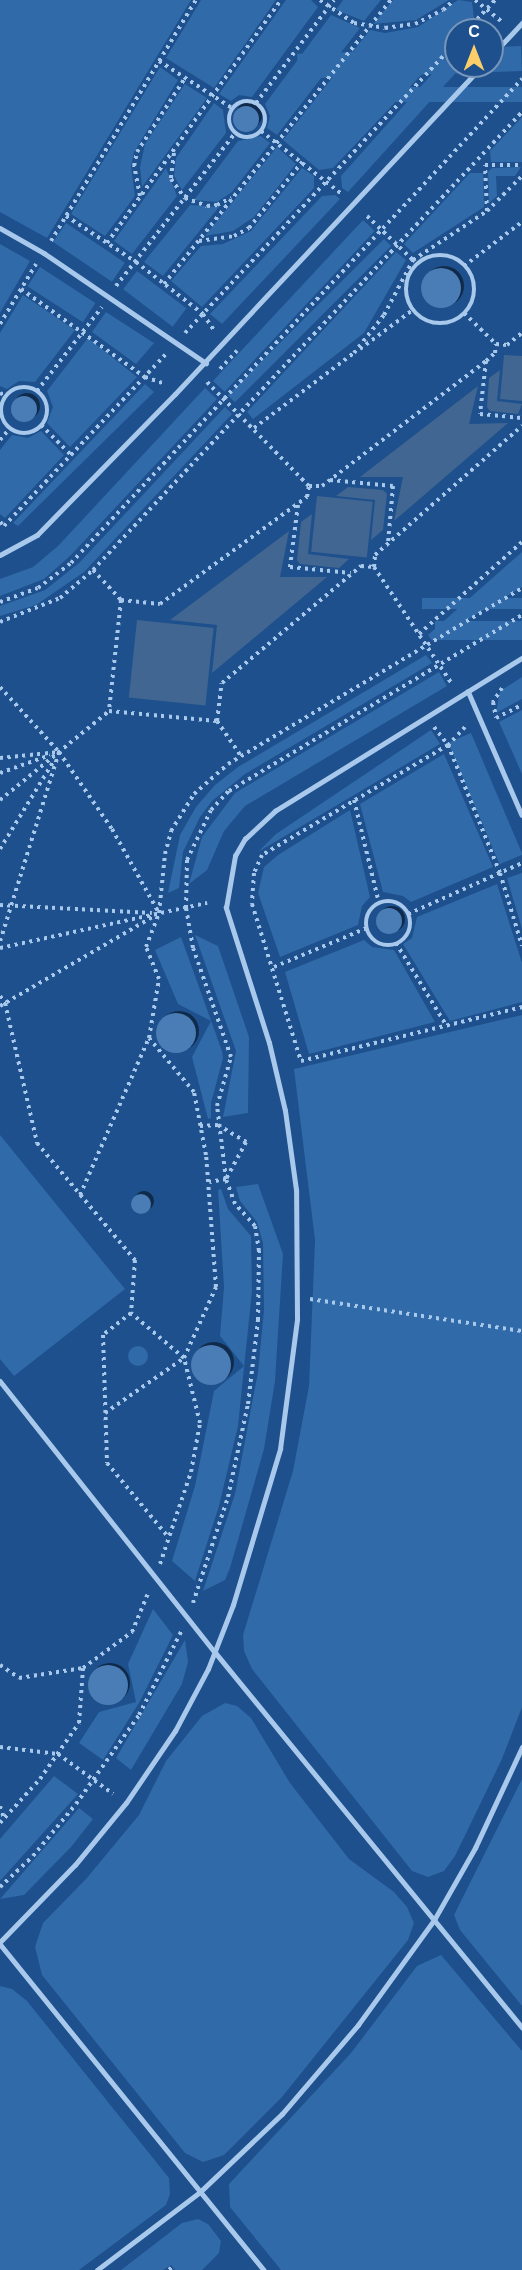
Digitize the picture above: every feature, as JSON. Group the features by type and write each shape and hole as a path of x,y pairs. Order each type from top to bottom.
{"lane":[{"path":"504,42 522,23"},
{"path":"0,555 37,535 206,363 471,78"},
{"path":"0,228 39,250 206,363"},
{"path":"264,2270 0,1943 75,1865 126,1803 175,1731 215,1652 265,1508 280,1449 291,1383 297,1297 296,1190 285,1111 269,1043 229,923 229,875 245,838 275,811 522,658"},
{"path":"468,691 522,815"},
{"path":"0,1380 188,1614 215,1652 522,2027"},
{"path":"97,2270 200,2192 282,2114 358,2025 434,1920 475,1848 522,1747"}],"path":[{"path":"51,241 196,0"},
{"path":"107,243 281,0"},
{"path":"320,0 328,9 354,23 385,28 415,24 443,10 454,0"},
{"path":"256,103 334,0"},
{"path":"164,284 391,0"},
{"path":"475,0 497,18"},
{"path":"478,18 495,0"},
{"path":"185,333 444,55"},
{"path":"159,62 232,108"},
{"path":"140,197 134,166 138,152 185,78"},
{"path":"0,602 38,588 71,563 383,231 522,79"},
{"path":"246,101 256,103 264,114 261,131 251,137 235,133 228,122 232,108 246,101"},
{"path":"0,622 60,598 93,570 522,112"},
{"path":"261,131 344,195"},
{"path":"116,286 235,133"},
{"path":"178,144 170,169 175,188 185,198 195,204 217,206 238,191"},
{"path":"478,159 485,165 522,165"},
{"path":"198,241 234,237 249,228 302,162"},
{"path":"485,165 487,212"},
{"path":"354,353 384,315 413,260 487,212 522,176"},
{"path":"66,216 136,262 202,314 214,332"},
{"path":"367,216 417,264"},
{"path":"465,266 522,222"},
{"path":"439,255 465,266 473,281 474,292 464,313 445,322 435,322 414,309 407,283 417,264 439,255"},
{"path":"0,324 36,264"},
{"path":"21,289 84,330 145,377 165,384"},
{"path":"37,391 102,307"},
{"path":"254,428 414,309"},
{"path":"464,313 496,344 507,345 521,335"},
{"path":"207,382 240,413 309,486 322,486 486,361 495,353 496,344"},
{"path":"0,522 4,526 166,354"},
{"path":"486,361 480,414 522,418"},
{"path":"22,388 37,391 46,403 41,424 29,432 10,428 1,413 6,396 22,388"},
{"path":"0,393 6,396"},
{"path":"41,424 71,455"},
{"path":"452,684 374,567 375,555 522,426"},
{"path":"0,440 10,428"},
{"path":"330,480 393,486 388,544"},
{"path":"93,570 122,600 160,604 307,497 309,486"},
{"path":"298,504 290,567 353,573"},
{"path":"419,634 522,543"},
{"path":"241,756 217,722 222,683 361,566 374,567"},
{"path":"80,1194 149,1038 159,979 146,947 159,913 165,854 180,813 210,778 241,756 522,588"},
{"path":"0,800 109,711 122,600"},
{"path":"0,1887 33,1856 93,1780 139,1715 172,1654 228,1497 248,1404 258,1320 258,1234 229,1195 226,1179 217,1106 231,1057 193,948 186,908 187,860 195,838 212,810 229,791 522,615"},
{"path":"509,682 496,695 496,718 522,705"},
{"path":"0,687 59,752 112,829 159,913"},
{"path":"109,711 217,722"},
{"path":"434,726 448,745 500,873 522,946"},
{"path":"465,727 448,745 262,855 254,873 252,904 301,1061 522,1006"},
{"path":"0,759 59,752"},
{"path":"0,773 59,752"},
{"path":"0,849 59,752"},
{"path":"0,941 59,752"},
{"path":"354,800 379,903"},
{"path":"408,914 522,863"},
{"path":"0,948 207,903"},
{"path":"379,903 399,904 408,914 410,927 396,943 382,944 367,928 369,913 379,903"},
{"path":"0,905 159,913"},
{"path":"0,1006 159,913"},
{"path":"273,968 367,928"},
{"path":"396,943 446,1026"},
{"path":"0,996 5,1003 37,1143 135,1260 131,1313 103,1335 107,1463 169,1538"},
{"path":"105,1413 184,1358 216,1287 209,1182 194,1092 149,1038"},
{"path":"200,1126 218,1125 246,1142 226,1179"},
{"path":"209,1182 226,1179"},
{"path":"297,1297 522,1331"},
{"path":"0,1665 19,1678 83,1668 132,1632 156,1574 191,1472 200,1423 184,1358 131,1313"},
{"path":"0,1823 58,1754 79,1722 83,1668"},
{"path":"0,1747 58,1754 113,1794"},
{"path":"0,1806 4,1818"}],"shaded area":[{"path":"0,0 191,0 47,238 0,212"},
{"path":"201,0 276,0 214,88 166,58"},
{"path":"286,0 311,0 318,7 252,97 239,95 231,101 219,94"},
{"path":"343,0 381,0 364,21 336,10"},
{"path":"393,0 449,0 416,20 373,24"},
{"path":"458,0 472,2 474,18 444,18 444,51 333,168 319,170 283,140 370,30 385,33 418,27"},
{"path":"331,15 360,28 277,135 267,128 270,116 265,104"},
{"path":"521,46 522,71 504,72 504,47"},
{"path":"444,49 444,74 298,79 297,54"},
{"path":"444,60 444,78 451,78 348,192 342,188 341,176"},
{"path":"160,67 178,80 134,152 131,166 135,196 105,236 71,214"},
{"path":"185,84 207,98 142,187 140,167 145,144"},
{"path":"327,87 522,87 522,102 327,102"},
{"path":"214,103 223,110 226,133 182,190 174,176 176,158"},
{"path":"522,117 522,162 491,162 490,151"},
{"path":"261,136 270,143 232,192 217,202 194,200 238,141"},
{"path":"277,147 296,164 254,217 233,231 205,236"},
{"path":"521,167 515,176 496,176 497,196 489,203 488,172 492,168"},
{"path":"166,168 177,196 132,254 114,241"},
{"path":"302,168 314,176 314,188 202,307 171,281 201,246 223,244 251,231"},
{"path":"470,173 483,173 484,207 413,253 404,244"},
{"path":"335,195 340,199 222,324 210,314 322,196"},
{"path":"190,205 219,207 163,276 144,262"},
{"path":"363,220 375,231 225,392 213,381"},
{"path":"66,223 125,263 112,282 53,242"},
{"path":"384,239 391,246 235,402 228,395"},
{"path":"0,244 30,261 0,313"},
{"path":"396,252 406,260 364,333 253,419 247,412"},
{"path":"40,267 95,303 83,322 27,286"},
{"path":"137,271 187,308 173,327 123,289"},
{"path":"23,295 75,330 35,382 19,381 7,389 0,386 0,333"},
{"path":"106,312 154,343 136,364 92,332"},
{"path":"88,338 137,377 70,447 47,423 53,407 47,391"},
{"path":"504,355 522,356 522,401 500,399"},
{"path":"500,370 497,401 522,404 518,414 490,411 487,407 489,378"},
{"path":"145,384 154,392 18,526 13,523"},
{"path":"478,386 469,424 508,423 394,521 403,477 360,477"},
{"path":"205,388 217,399 71,555 44,579 0,596 0,579 33,567 58,546"},
{"path":"225,407 232,414 84,572 36,605 0,616 0,606 45,590 79,563"},
{"path":"41,431 64,455 5,518 0,514 0,450 12,435 28,438"},
{"path":"348,487 383,490 387,494 383,530 371,540 375,500 336,496"},
{"path":"317,496 373,502 367,558 311,552"},
{"path":"312,514 308,554 349,559 339,568 300,564 297,560 301,522"},
{"path":"289,531 280,577 327,577 212,673 217,625 170,620"},
{"path":"522,552 522,587 432,641 428,635"},
{"path":"422,598 522,598 522,609 422,609"},
{"path":"137,620 214,628 205,706 129,698"},
{"path":"435,621 522,621 522,640 435,640"},
{"path":"426,655 432,663 245,774 212,801 200,817 183,852 179,888 168,893 180,835 196,807 215,785 238,767"},
{"path":"439,672 447,686 245,806 224,831 207,870 189,884 202,837 235,793"},
{"path":"522,677 522,699 496,713 500,691"},
{"path":"522,710 522,774 499,722"},
{"path":"431,730 440,744 258,852 276,834"},
{"path":"471,733 522,853 500,864 448,743"},
{"path":"444,754 493,867 411,902 403,896 383,892 360,804"},
{"path":"350,810 370,897 362,906 358,925 280,957 258,893 264,867 278,855"},
{"path":"522,873 522,929 507,878"},
{"path":"497,884 522,963 522,1002 450,1021 403,944 412,938 417,917"},
{"path":"195,935 218,946 249,1037 248,1113 223,1117 236,1051"},
{"path":"181,937 222,1051 223,1058 211,1103 211,1118 208,1119 192,1057 211,1021 178,1004 155,950"},
{"path":"364,940 372,947 394,950 435,1022 309,1054 285,972"},
{"path":"522,1015 522,1707 502,1759 455,1856 444,1871 428,1877 412,1871 252,1669 244,1651 243,1635 293,1471 309,1386 315,1240 294,1069"},
{"path":"0,1135 125,1289 14,1376 0,1359"},
{"path":"258,1184 283,1254 275,1381 264,1449 230,1568 225,1580 203,1591 235,1494 258,1372 264,1310 263,1243 257,1222 240,1201 236,1187"},
{"path":"221,1189 228,1209 251,1236 252,1291 238,1426 219,1506 195,1581 172,1561 195,1486 214,1391 244,1366 220,1336 224,1287 218,1190"},
{"path":"138,1346 145,1349 148,1356 145,1363 138,1366 131,1363 128,1356 131,1349"},
{"path":"153,1609 173,1635 139,1703 103,1760 79,1743 99,1712 136,1702 128,1664"},
{"path":"185,1640 188,1662 182,1684 131,1770 116,1758"},
{"path":"225,1703 237,1706 251,1718 290,1783 349,1859 394,1892 407,1907 414,1923 408,1940 282,2097 224,2155 203,2162 185,2153 42,1975 35,1947 43,1923 86,1879 139,1815 166,1761 202,1716"},
{"path":"54,1776 78,1794 0,1881 0,1839"},
{"path":"522,1779 522,2006 460,1930 454,1915"},
{"path":"79,1808 93,1819 71,1847 24,1895 0,1899"},
{"path":"441,1955 522,2051 522,2270 281,2270 230,2207 229,2184 351,2053 417,1966"},
{"path":"0,1986 12,1989 27,2001 169,2178 170,2194 166,2205 79,2270 0,2270"},
{"path":"198,2219 208,2224 221,2241 219,2253 202,2270 175,2270 171,2265 163,2270 121,2270 182,2223"}],"building":[{"path":"246,106 255,110 259,119 255,128 246,132 237,128 233,119 237,110"},
{"path":"441,268 449,269 455,274 460,280 460,296 455,302 449,307 441,308 433,307 427,302 422,296 421,288 422,280 427,274 433,269"},
{"path":"24,396 33,400 37,409 33,418 24,422 15,418 11,409 15,400"},
{"path":"389,908 398,912 402,921 398,930 389,934 380,930 376,921 380,912"},
{"path":"176,1013 184,1014 190,1019 195,1025 195,1041 190,1047 184,1052 176,1053 168,1052 162,1047 157,1041 156,1033 157,1025 162,1019 168,1014"},
{"path":"137,1194 145,1194 151,1200 151,1208 145,1214 137,1214 131,1208 131,1200"},
{"path":"211,1345 225,1351 231,1365 225,1379 211,1385 197,1379 191,1365 197,1351"},
{"path":"108,1665 116,1666 122,1671 127,1677 127,1693 122,1699 116,1704 108,1705 100,1704 94,1699 89,1693 88,1685 89,1677 94,1671 100,1666"}]}
